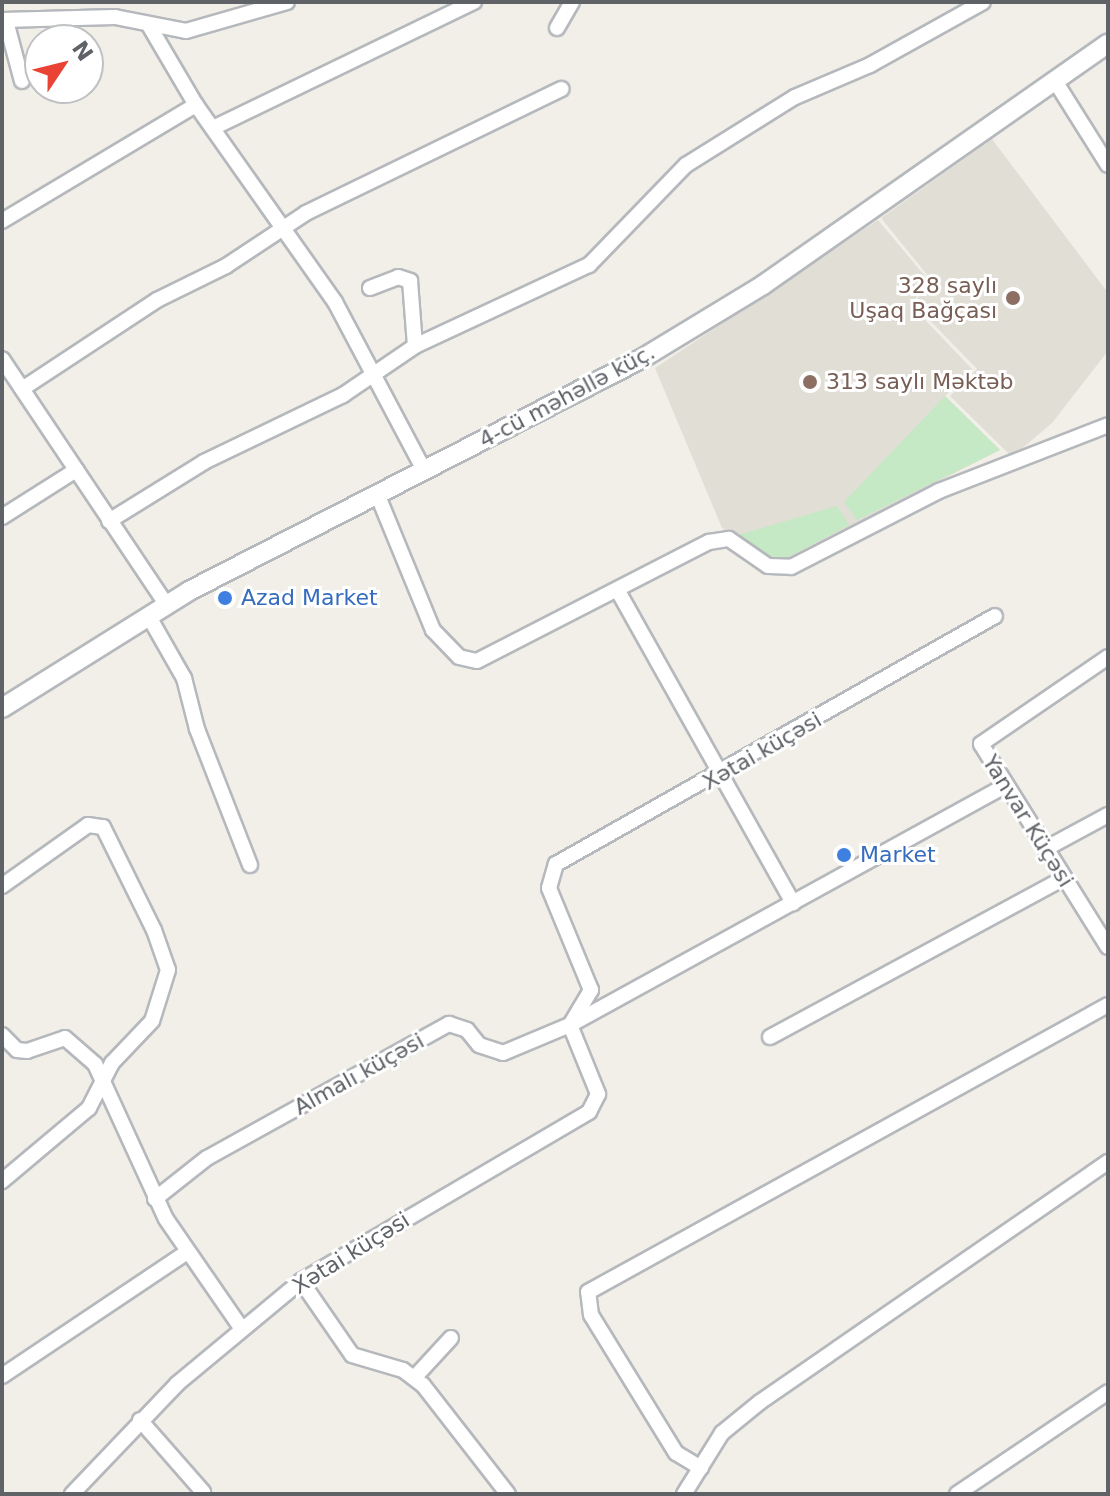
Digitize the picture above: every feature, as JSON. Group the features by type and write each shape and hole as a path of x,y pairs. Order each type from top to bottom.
{"street":[{"path":"22,81 4,21 105,17 169,31 210,28 287,2"},
{"path":"213,128 474,2"},
{"path":"557,28 572,2"},
{"path":"109,521 204,462 375,375 415,346 589,265 686,165 795,97 870,65 983,2"},
{"path":"150,27 196,105 335,302 425,472"},
{"name":"4-cü məhəllə küç.","path":"2,708 166,604 643,358 763,285 1108,43"},
{"path":"1055,81 1108,165"},
{"path":"22,389 283,226 561,89"},
{"path":"2,221 196,105"},
{"path":"370,288 398,277 410,281 415,346"},
{"path":"2,359 166,604"},
{"path":"378,496 433,630 469,661 618,591 709,542 729,539 768,566 791,567 939,491 1108,425"},
{"path":"2,517 76,470"},
{"path":"618,591 793,903"},
{"path":"148,615 184,678 197,729 250,865"},
{"name":"Xətai küçəsi","path":"72,1494 140,1420 301,1281 589,1112 598,1094 570,1025 591,990 549,888 556,864 721,775 995,616"},
{"name":"Yanvar Küçəsi","path":"1108,657 986,738 983,753 1108,947"},
{"path":"570,1025 1004,786"},
{"path":"1045,849 1108,815"},
{"path":"2,886 88,825 103,827 116,845 168,970 152,1021 112,1063 104,1081 77,1121 2,1181"},
{"path":"770,1037 1064,878"},
{"path":"701,1468 676,1453 591,1315 588,1292 1108,1005"},
{"name":"Almalı küçəsi","path":"155,1199 207,1158 449,1024 467,1030 479,1045 503,1053 570,1025"},
{"path":"2,1035 17,1050 27,1051 65,1038 89,1056 104,1081 155,1199 186,1253 242,1329"},
{"path":"684,1494 722,1433 760,1402 1108,1162"},
{"path":"2,1376 186,1253"},
{"path":"301,1281 352,1355 415,1377 508,1494"},
{"path":"415,1377 451,1338"},
{"path":"957,1494 1108,1392"},
{"path":"140,1420 203,1492"}],"shaded area":[{"name":"328 saylı Uşaq Bağçası","path":"992,139 1108,293 1108,351 1052,423 1012,457 950,396 977,369 913,303 933,282 881,218"},
{"name":"313 saylı Məktəb","path":"878,220 930,282 910,304 972,369 945,396 1000,450 779,562 722,528 655,368"}],"green space":[{"path":"945,396 1000,450 857,520 844,502"},
{"path":"837,506 849,525 779,562 738,535"}],"place":[{"name":"328 saylı Uşaq Bağçası","path":"1013,298"},
{"name":"313 saylı Məktəb","path":"810,382"},
{"name":"Azad Market","path":"225,598"},
{"name":"Market","path":"844,855"}]}
